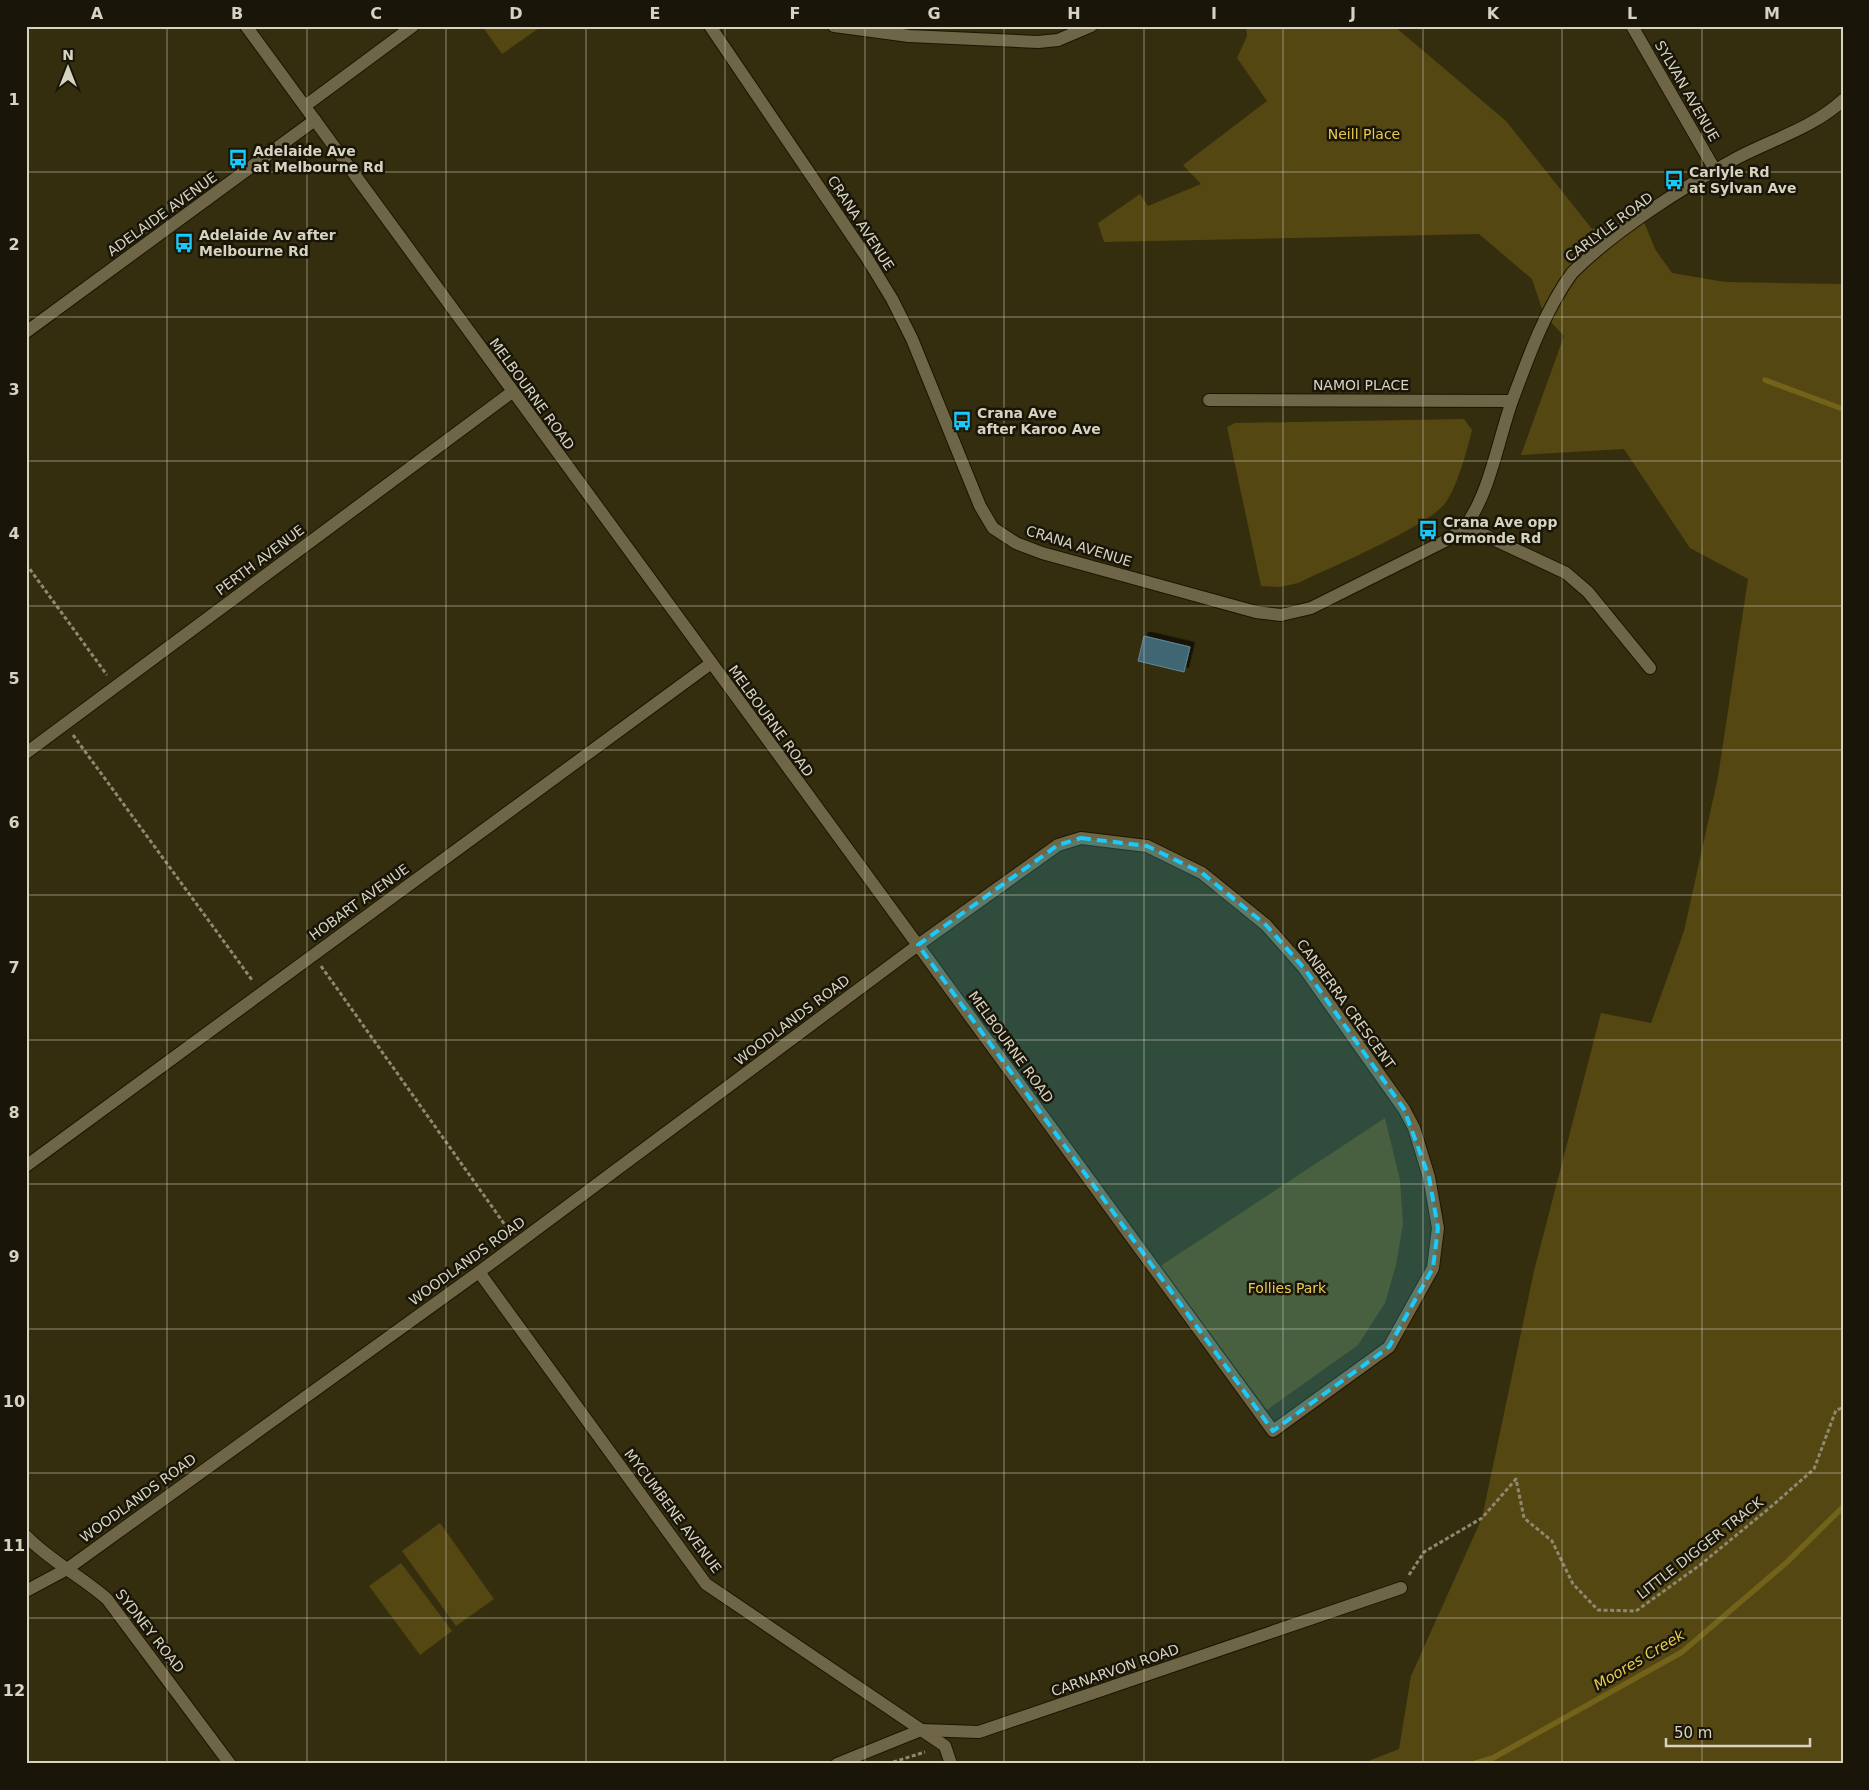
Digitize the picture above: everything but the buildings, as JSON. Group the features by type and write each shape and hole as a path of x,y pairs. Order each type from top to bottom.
{"street":[{"name":"MELBOURNE ROAD","path":"246,26 710,664 918,945 1273,1432"},
{"path":"305,106 413,26"},
{"name":"CRANA AVENUE","path":"710,26 867,258 892,299 912,339 980,506 993,528 1016,543 1042,553 1256,612 1281,615 1311,608 1447,540"},
{"path":"834,26 909,36 1038,42 1058,40 1091,26"},
{"name":"SYLVAN AVENUE","path":"1632,26 1715,170"},
{"name":"CARLYLE ROAD","path":"1447,540 1465,526 1479,501 1512,401 1556,298 1572,273 1642,217 1715,170 1803,128 1828,114 1843,100"},
{"name":"ADELAIDE AVENUE","path":"26,332 315,120"},
{"name":"PERTH AVENUE","path":"26,753 512,392"},
{"name":"NAMOI PLACE","path":"1209,400 1512,401"},
{"path":"1465,526 1566,573 1588,592 1650,668"},
{"name":"HOBART AVENUE","path":"26,1166 710,664"},
{"name":"CANBERRA CRESCENT","path":"918,945 1058,845 1081,838 1147,846 1202,874 1266,925 1304,968 1404,1109 1414,1128 1429,1177 1438,1228 1433,1268 1389,1348 1273,1432"},
{"name":"WOODLANDS ROAD","path":"26,1591 67,1568 479,1272 918,945"},
{"name":"MYCUMBENE AVENUE","path":"479,1272 706,1584 944,1746 951,1764"},
{"name":"SYDNEY ROAD","path":"26,1536 39,1550 89,1583 118,1611 230,1764"},
{"name":"CARNARVON ROAD","path":"837,1764 920,1730 979,1732 1401,1588"}],"path":[{"path":"26,564 116,687"},
{"path":"65,725 262,993"},
{"path":"313,955 517,1243"},
{"name":"LITTLE DIGGER TRACK","path":"1401,1588 1424,1552 1482,1518 1516,1479 1524,1518 1552,1541 1573,1584 1598,1610 1636,1611 1700,1565 1814,1469 1836,1410 1843,1408"}],"highlighted area":[{"path":"1081,838 1147,846 1202,873 1266,925 1304,968 1404,1109 1429,1177 1438,1228 1433,1268 1389,1347 1273,1431 918,945 1058,845"}],"green space":[{"path":"482,26 542,26 502,54"},
{"name":"Neill Place","path":"1246,26 1394,26 1506,121 1592,229 1642,217 1655,249 1672,273 1725,282 1843,284 1843,1764 1361,1764 1399,1749 1411,1676 1482,1518 1534,1271 1601,1013 1651,1023 1684,931 1718,777 1748,579 1690,548 1624,449 1521,455 1564,336 1544,315 1532,279 1479,234 1104,242 1098,223 1140,194 1148,206 1201,184 1183,165 1267,101 1237,58 1247,36"},
{"path":"1464,419 1472,430 1465,457 1450,495 1436,512 1400,534 1298,583 1280,587 1261,586 1227,427 1235,423"},
{"name":"Follies Park","path":"1385,1118 1400,1180 1403,1224 1396,1265 1385,1303 1358,1345 1267,1410 1159,1267"},
{"path":"440,1523 494,1599 456,1626 402,1551"},
{"path":"401,1563 452,1631 420,1655 369,1586"}],"waterway":[{"path":"1765,380 1843,409"},
{"name":"Moores Creek","path":"1473,1764 1493,1758 1682,1652 1786,1563 1843,1507"}],"place":[{"name":"Adelaide Ave at Melbourne Rd","path":"238,159"},
{"name":"Carlyle Rd at Sylvan Ave","path":"1674,180"},
{"name":"Adelaide Av after Melbourne Rd","path":"184,243"},
{"name":"Crana Ave after Karoo Ave","path":"962,421"},
{"name":"Crana Ave opp Ormonde Rd","path":"1428,530"}]}
